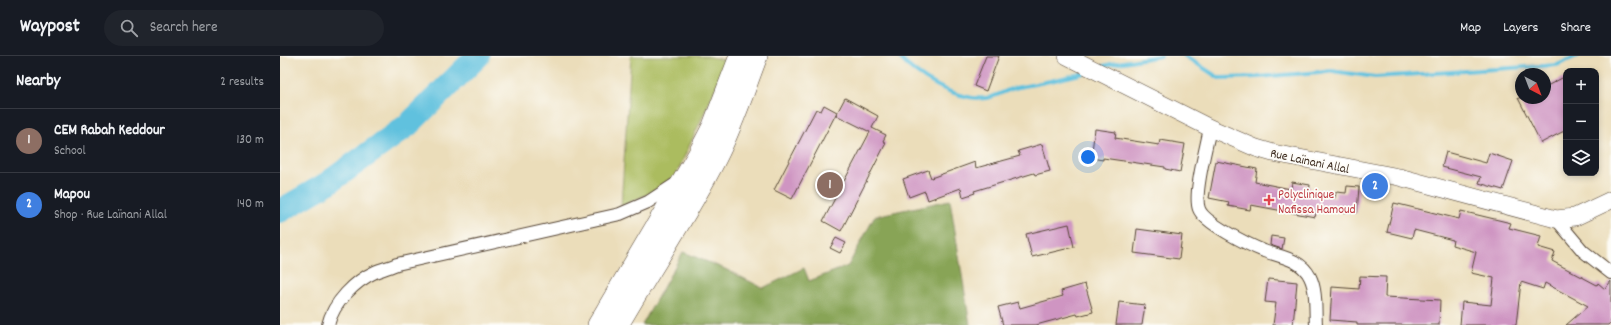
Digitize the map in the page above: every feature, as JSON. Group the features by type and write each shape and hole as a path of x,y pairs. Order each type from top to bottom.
{"highway":[{"path":"598,325 686,176 713,126 741,67 757,56"},
{"path":"618,325 682,220 717,156 725,139 741,67"}],"main road":[{"name":"Rue Laïnani Allal","path":"1073,60 1110,79 1147,95 1210,128 1241,142 1273,153 1399,177 1556,219 1575,217 1611,200"}],"street":[{"path":"1210,128 1198,190 1197,201 1199,209 1203,216 1226,232 1262,250 1294,261 1305,270 1310,278 1314,293 1316,325"},
{"path":"328,325 333,311 344,297 361,281 375,272 397,264 620,214 648,202 686,176"},
{"path":"1556,219 1584,251 1611,272"}],"green space":[{"path":"631,56 707,56 728,61 676,175 650,193 621,206"},
{"path":"950,200 970,325 642,325 683,252 725,269 763,288 804,268 809,281 848,266 875,216"}],"building":[{"path":"986,56 999,56 986,91 974,86"},
{"path":"1563,78 1563,132 1541,143 1521,104 1551,104 1551,84"},
{"path":"845,98 878,116 872,128 886,135 883,141 886,143 841,231 823,221 870,132 836,115"},
{"path":"824,105 837,112 792,199 774,190 816,109 821,111"},
{"path":"1095,129 1116,132 1115,138 1159,145 1160,140 1185,144 1180,172 1165,169 1165,167 1103,158 1103,160 1091,158"},
{"path":"1042,144 1050,171 1035,175 1034,173 974,191 975,193 963,197 961,188 928,200 925,191 909,197 903,179 928,170 931,178 975,162 976,168 1020,156 1018,151"},
{"path":"1446,152 1486,163 1489,153 1513,161 1503,190 1479,183 1481,177 1442,167"},
{"path":"1216,161 1257,169 1255,182 1291,189 1292,182 1310,185 1309,192 1335,198 1336,192 1346,193 1347,186 1359,187 1357,213 1317,210 1315,217 1251,205 1250,210 1228,206 1229,202 1209,198"},
{"path":"1394,203 1459,219 1461,211 1511,223 1509,228 1541,236 1538,247 1555,252 1552,261 1597,285 1598,283 1605,289 1611,281 1611,322 1608,325 1566,325 1588,306 1545,283 1543,289 1521,282 1516,325 1460,325 1462,302 1491,305 1494,278 1471,273 1476,252 1452,245 1453,240 1414,230 1412,238 1387,232"},
{"path":"1069,224 1074,247 1032,257 1026,234"},
{"path":"1137,229 1182,235 1179,259 1134,253"},
{"path":"1271,236 1284,238 1282,249 1270,245"},
{"path":"836,238 846,243 840,253 830,248"},
{"path":"1360,276 1386,277 1385,297 1440,300 1439,325 1357,325 1357,322 1330,320 1332,287 1359,289"},
{"path":"1268,279 1297,282 1293,325 1273,325 1276,303 1265,302"},
{"path":"1085,284 1093,312 1078,316 1077,314 1036,325 1003,325 998,307 1018,302 1020,308 1063,296 1061,291"},
{"path":"1119,302 1145,305 1142,325 1116,325"}],"waterway":[{"path":"280,211 328,183 408,125 478,56"},
{"path":"898,56 916,72 938,86 950,92 974,98 986,98 1015,88 1087,72"},
{"path":"1101,67 1161,56"},
{"path":"1185,56 1219,78 1259,77 1332,71 1375,77 1557,65 1577,56"}],"place":[{"name":"CEM Rabah Keddour","path":"830,185"},
{"name":"Mapou","path":"1375,186"},
{"name":"Polyclinique Nafissa Hamoud","path":"1269,200"}]}
